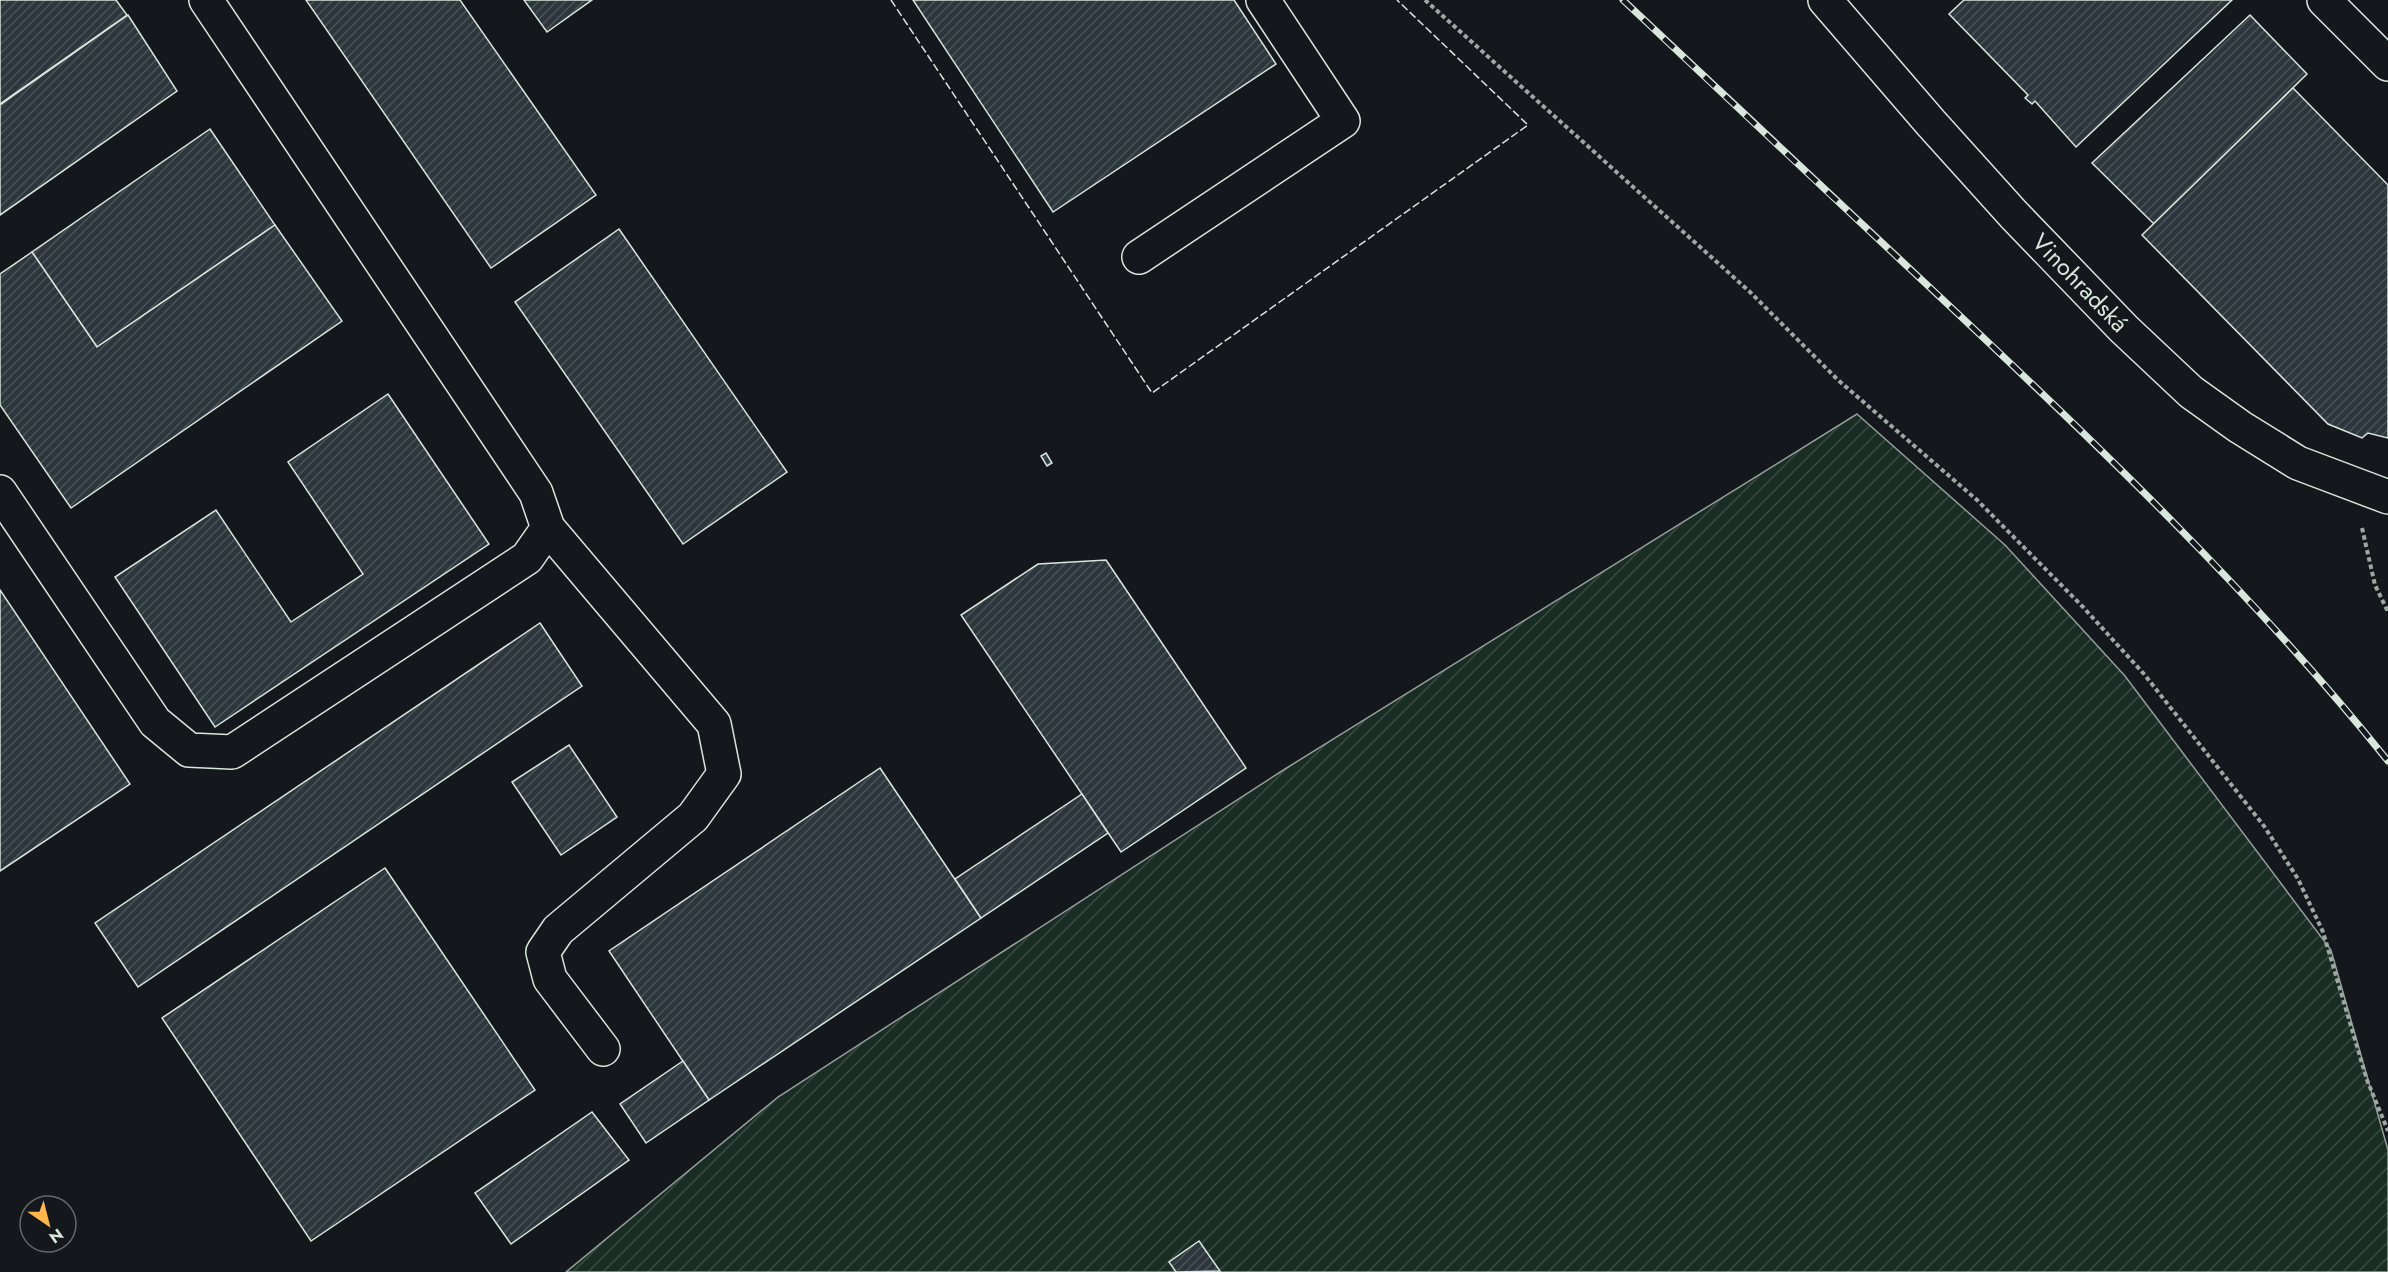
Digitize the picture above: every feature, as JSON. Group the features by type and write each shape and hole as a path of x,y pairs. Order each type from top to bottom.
{"street":[{"path":"206,0 536,493 548,528 714,724 724,774 693,817 558,930 543,952 550,979 603,1049"},
{"path":"1139,257 1343,121 1263,0"},
{"name":"Vinohradská","path":"1825,0 2014,215 2124,329 2190,392 2298,464 2388,496"},
{"path":"2324,0 2388,64"},
{"path":"0,492 155,722 189,750 232,752 527,558 548,528"}],"path":[{"path":"1425,0 1749,291 1838,380 1977,500 2084,607 2144,674 2264,826 2298,879 2323,932 2367,1080 2388,1131"},
{"path":"2355,486 2366,551 2375,585 2388,612"}],"green space":[{"path":"1857,414 2005,545 2125,676 2331,950 2388,1150 2388,1272 566,1272 778,1097 1285,769"}],"building":[{"path":"0,0 116,0 127,15 0,104"},
{"path":"306,0 460,0 596,195 491,268"},
{"path":"524,0 592,0 547,32"},
{"path":"913,0 1234,0 1276,64 1053,212"},
{"path":"1964,0 2232,0 2076,147 2035,101 2032,104 2025,98 2028,95 1949,14"},
{"path":"128,15 177,91 0,215 0,105"},
{"path":"2250,15 2307,74 2154,224 2092,163"},
{"path":"2293,88 2388,185 2388,438 2368,433 2362,438 2328,424 2142,235"},
{"path":"210,129 275,225 97,347 32,252"},
{"path":"275,225 342,321 71,508 0,405 0,274 32,252 97,347"},
{"path":"619,229 787,472 683,544 515,302"},
{"path":"388,394 489,544 215,727 115,577 216,510 291,622 363,574 288,462"},
{"path":"1046,453 1052,463 1047,466 1041,456"},
{"path":"1106,560 1246,768 1121,852 961,615 1038,564"},
{"path":"0,590 130,784 0,871"},
{"path":"540,623 582,686 138,987 95,923"},
{"path":"569,745 617,817 561,855 512,782"},
{"path":"880,768 981,918 709,1100 609,951"},
{"path":"1082,794 1108,833 981,918 955,879"},
{"path":"385,868 535,1090 311,1241 162,1018"},
{"path":"683,1061 709,1100 646,1143 620,1104"},
{"path":"592,1112 629,1160 511,1244 475,1193"},
{"path":"1199,1241 1220,1271 1176,1272 1169,1262"}],"railway":[{"path":"1623,0 1999,352 2115,464 2283,638 2388,761"}],"fence":[{"path":"891,0 1152,393 1528,125 1397,0"}]}
